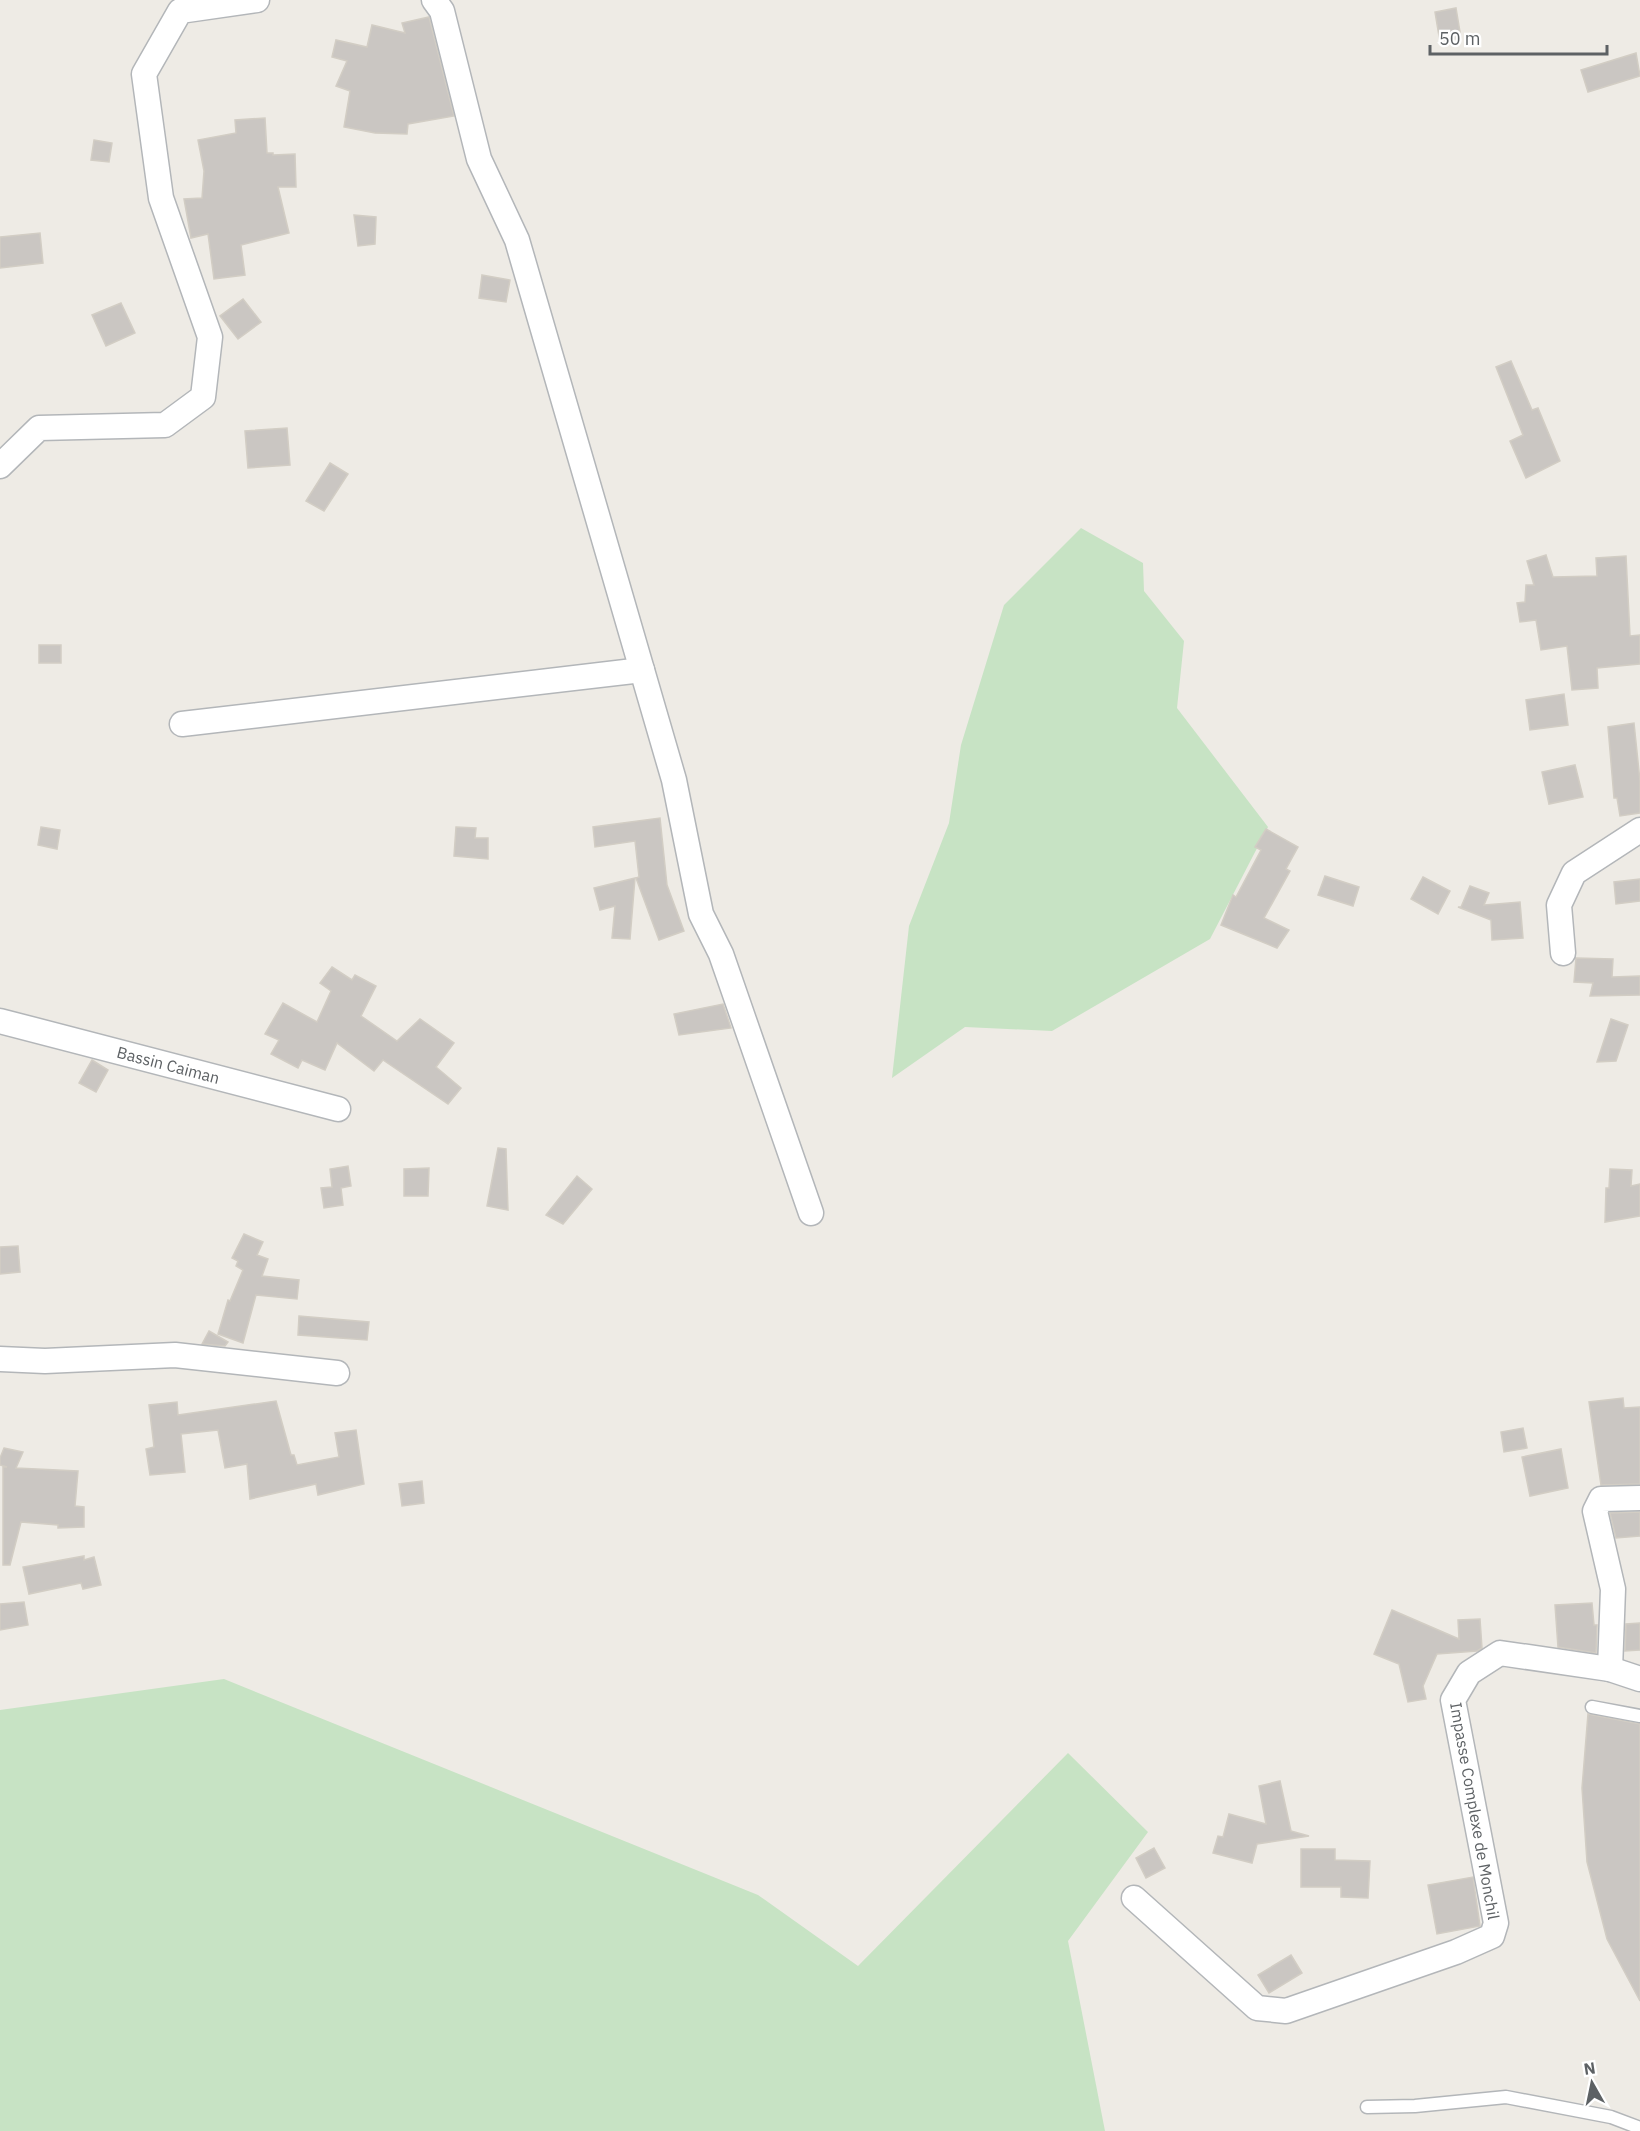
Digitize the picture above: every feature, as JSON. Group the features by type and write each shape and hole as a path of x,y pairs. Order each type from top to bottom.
{"street":[{"path":"0,466 39,428 165,425 203,397 210,338 161,198 144,74 180,11 257,0"},
{"path":"434,0 442,11 479,159 517,240 674,780 701,914 721,954 812,1213"},
{"path":"182,724 642,670"},
{"path":"1563,953 1559,906 1574,873 1640,830"},
{"name":"Bassin Caiman","path":"0,1021 338,1109"},
{"path":"0,1359 45,1361 175,1355 337,1373"},
{"path":"1610,1670 1613,1589 1595,1511 1601,1499 1640,1498"},
{"name":"Impasse Complexe de Monchil","path":"1134,1898 1257,2008 1286,2011 1456,1952 1492,1936 1496,1923 1453,1700 1469,1673 1500,1653 1610,1670 1640,1679"}],"lane":[{"path":"1592,1707 1640,1716"},
{"path":"1367,2107 1425,2105 1506,2097 1611,2117 1640,2128"}],"green space":[{"path":"1081,528 1143,563 1144,591 1184,641 1177,708 1268,827 1210,939 1052,1031 965,1027 892,1078 909,926 949,823 961,745 1004,605"},
{"path":"224,1679 758,1895 858,1966 1068,1753 1148,1832 1068,1941 1105,2131 0,2131 0,1710"}],"building":[{"path":"1456,8 1461,38 1440,42 1435,12"},
{"path":"429,17 454,116 408,124 407,134 375,133 344,127 350,91 336,86 347,61 332,57 336,40 367,47 372,25 405,33 402,23"},
{"path":"1636,53 1640,76 1588,92 1581,70"},
{"path":"265,118 267,153 295,154 296,187 278,187 289,233 241,245 245,275 214,279 208,234 191,238 184,199 202,198 204,171 198,140 236,133 235,120"},
{"path":"94,140 112,143 109,162 91,160"},
{"path":"354,215 376,217 375,244 358,246"},
{"path":"40,233 43,263 0,268 0,237"},
{"path":"482,275 510,280 506,302 479,298"},
{"path":"243,299 261,322 238,339 220,316"},
{"path":"121,303 135,333 106,346 92,315"},
{"path":"1511,361 1532,410 1538,408 1560,461 1526,478 1510,441 1523,435 1496,367"},
{"path":"287,428 290,465 248,468 245,431"},
{"path":"330,463 348,474 324,511 306,501"},
{"path":"1546,555 1553,577 1597,576 1596,558 1626,556 1630,636 1640,635 1640,664 1597,668 1598,688 1572,690 1567,646 1541,650 1536,620 1520,622 1517,603 1525,602 1526,585 1534,585 1527,561"},
{"path":"39,645 61,645 61,663 39,663"},
{"path":"1564,694 1568,725 1530,730 1526,700"},
{"path":"1634,723 1640,781 1640,813 1620,816 1617,798 1614,798 1608,727"},
{"path":"1575,765 1583,797 1549,804 1542,772"},
{"path":"660,818 667,885 684,931 659,940 636,878 639,877 635,841 595,847 593,827"},
{"path":"41,827 60,830 57,849 38,845"},
{"path":"456,827 476,828 475,838 488,838 488,859 454,856"},
{"path":"1266,829 1298,847 1286,869 1290,871 1264,918 1289,930 1277,948 1221,925 1233,895 1236,897 1261,850 1255,847"},
{"path":"1325,876 1359,887 1353,906 1318,895"},
{"path":"1423,877 1450,891 1438,914 1411,899"},
{"path":"635,878 630,939 612,938 615,906 600,910 594,888"},
{"path":"1640,879 1640,901 1616,904 1614,882"},
{"path":"1470,886 1489,893 1484,905 1520,902 1523,938 1492,940 1491,920 1458,907 1461,907"},
{"path":"1576,958 1613,959 1612,977 1640,976 1640,995 1590,996 1593,983 1574,982"},
{"path":"332,967 352,980 355,975 376,986 361,1016 397,1041 420,1019 454,1043 436,1067 461,1088 448,1104 383,1060 374,1071 337,1043 325,1070 302,1060 298,1068 271,1054 279,1040 265,1034 283,1003 317,1022 331,991 320,983"},
{"path":"723,1004 731,1028 679,1035 674,1014"},
{"path":"1611,1019 1628,1025 1616,1061 1597,1062"},
{"path":"92,1060 108,1070 96,1092 79,1083"},
{"path":"498,1148 506,1149 508,1210 487,1206"},
{"path":"348,1166 351,1186 341,1188 343,1205 324,1208 321,1188 332,1187 330,1169"},
{"path":"429,1168 428,1196 404,1196 404,1169"},
{"path":"1610,1169 1632,1170 1631,1186 1640,1184 1640,1216 1605,1222 1606,1188 1609,1188"},
{"path":"577,1176 592,1189 563,1224 546,1215"},
{"path":"244,1234 263,1242 257,1255 268,1259 262,1276 299,1280 297,1299 256,1295 243,1343 218,1334 228,1300 230,1301 243,1270 236,1266 238,1261 232,1258"},
{"path":"18,1246 20,1272 0,1274 0,1247"},
{"path":"299,1316 369,1322 367,1340 298,1335"},
{"path":"209,1331 228,1342 225,1346 202,1344"},
{"path":"1623,1398 1624,1408 1640,1407 1640,1484 1601,1485 1589,1402"},
{"path":"276,1401 291,1455 294,1455 297,1465 339,1457 335,1433 356,1430 364,1484 318,1495 316,1484 250,1499 247,1464 225,1468 218,1430 181,1434 185,1472 150,1475 146,1449 154,1447 149,1405 177,1402 178,1415"},
{"path":"1523,1428 1527,1448 1504,1452 1501,1432"},
{"path":"4,1448 23,1452 16,1468 78,1471 75,1506 84,1507 84,1527 58,1528 58,1525 21,1522 10,1565 3,1565 3,1467 7,1467 0,1465 0,1458"},
{"path":"1561,1449 1568,1488 1530,1496 1522,1457"},
{"path":"422,1481 424,1503 402,1506 399,1484"},
{"path":"1640,1512 1640,1536 1616,1538 1610,1513"},
{"path":"84,1556 84,1560 94,1557 101,1585 83,1589 81,1583 29,1594 23,1567"},
{"path":"24,1602 28,1625 0,1630 0,1604"},
{"path":"1592,1603 1594,1625 1597,1625 1596,1653 1558,1647 1555,1605"},
{"path":"1392,1610 1459,1639 1458,1620 1480,1619 1482,1648 1477,1651 1437,1654 1423,1686 1426,1699 1408,1702 1399,1664 1374,1654"},
{"path":"1640,1623 1640,1650 1625,1651 1626,1624"},
{"path":"1588,1714 1640,1724 1640,2001 1607,1939 1587,1862 1582,1788"},
{"path":"1280,1781 1291,1831 1309,1836 1257,1844 1252,1863 1213,1853 1218,1836 1223,1837 1229,1814 1266,1824 1259,1786"},
{"path":"1154,1848 1165,1868 1146,1878 1136,1858"},
{"path":"1301,1849 1335,1849 1335,1860 1370,1861 1368,1898 1341,1897 1341,1887 1301,1887"},
{"path":"1473,1877 1480,1926 1437,1934 1428,1885"},
{"path":"1291,1955 1302,1973 1269,1993 1258,1975"}]}
